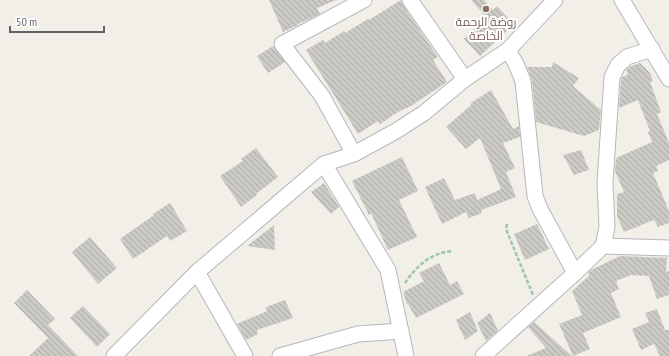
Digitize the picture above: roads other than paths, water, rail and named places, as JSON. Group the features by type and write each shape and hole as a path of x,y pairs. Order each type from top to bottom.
{"street":[{"path":"354,154 322,96 282,44 364,0"},
{"path":"410,0 465,79"},
{"path":"114,356 197,272 324,164 354,154 396,131 424,113 465,79 508,50 555,0"},
{"path":"622,0 669,79"},
{"path":"482,356 603,246 607,227 605,183 612,77 618,65 627,57 652,49"},
{"path":"508,50 523,81 536,196 540,209 575,273"},
{"path":"324,164 388,270 406,356"},
{"path":"603,246 669,248"},
{"path":"197,272 245,356"},
{"path":"280,356 358,334 401,331"}],"place":[{"name":"روضة الرحمة الخاصة","path":"486,9"}]}
